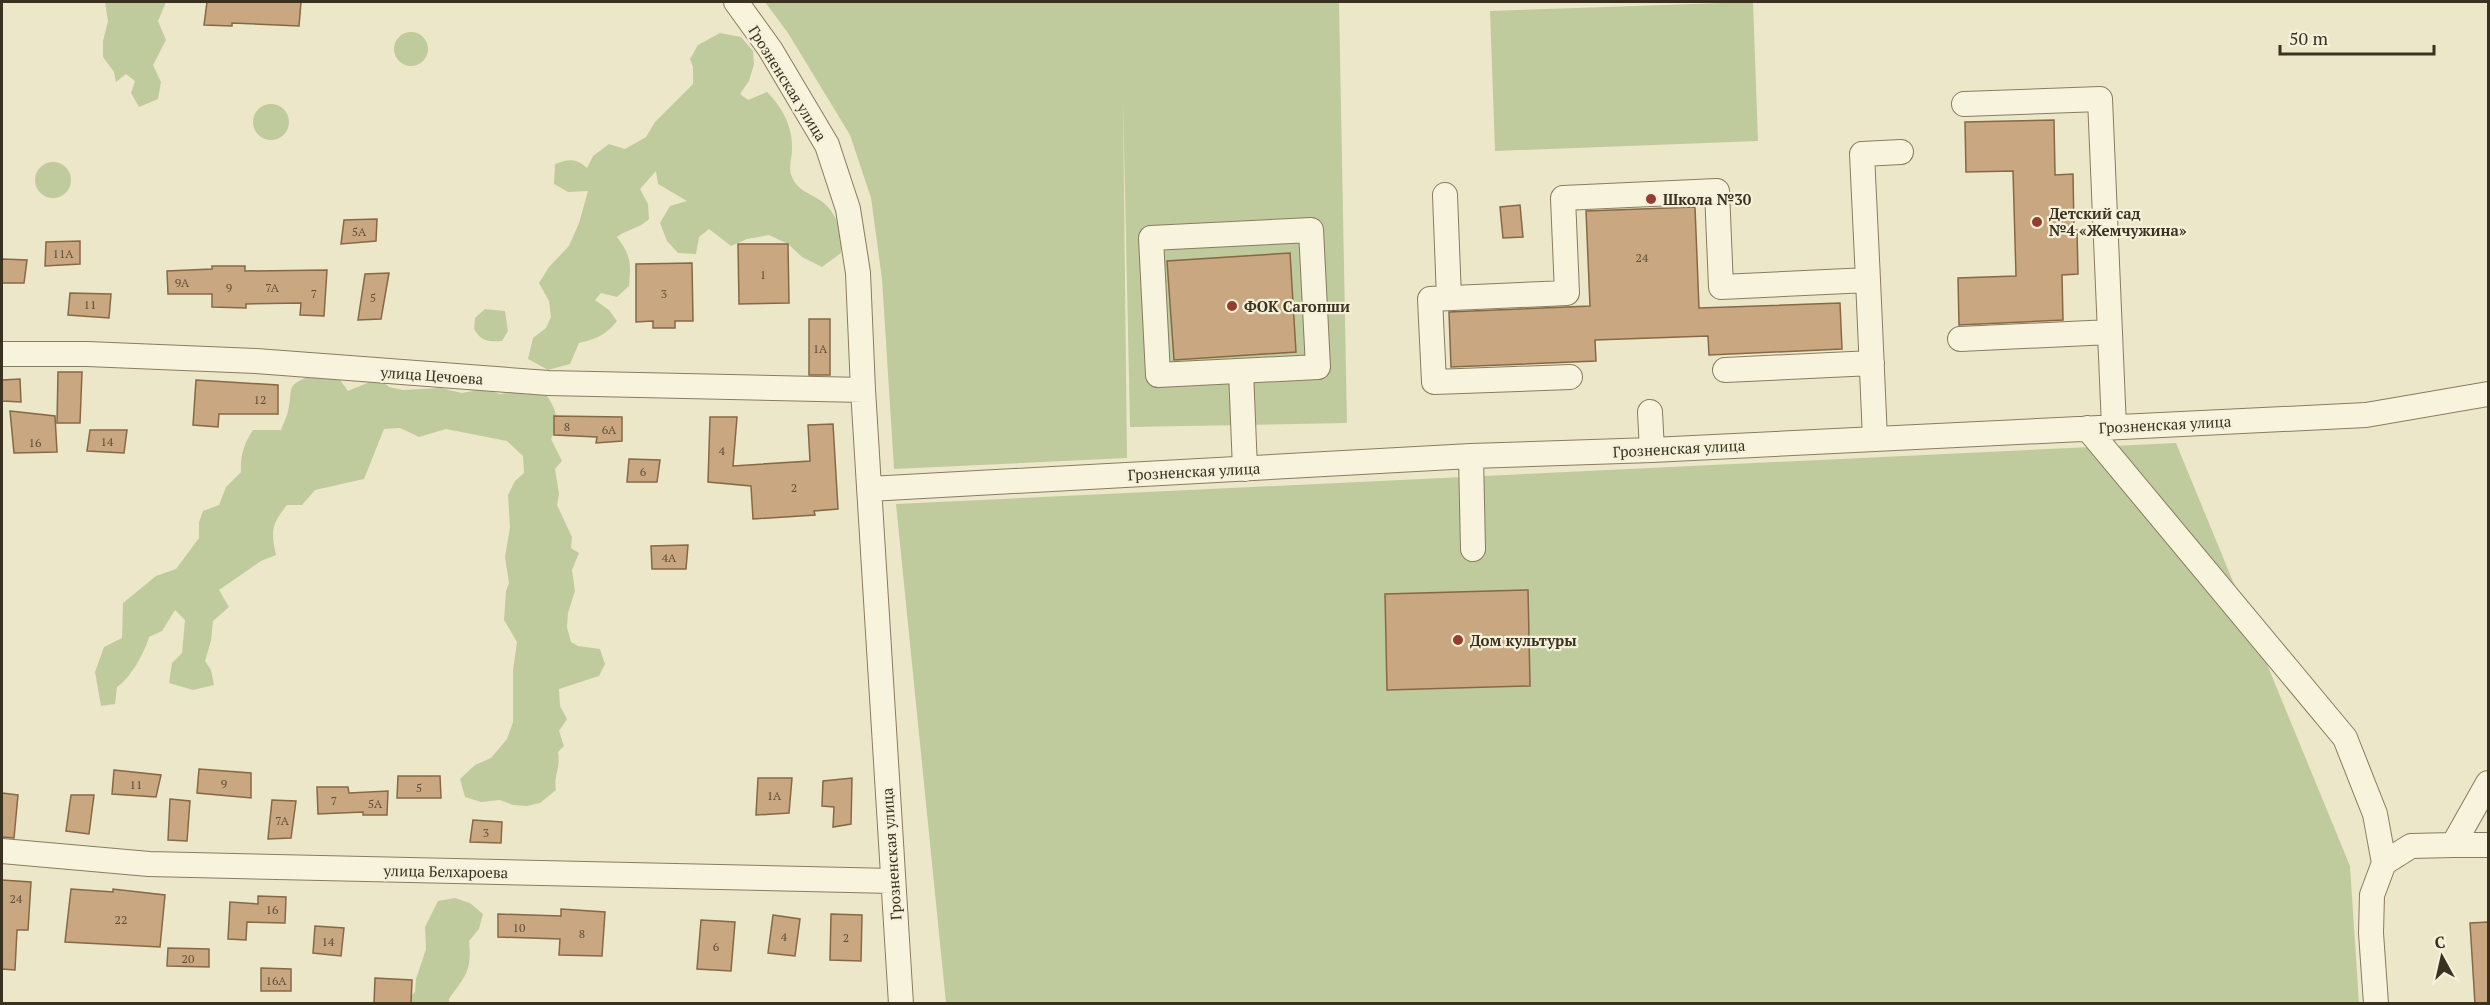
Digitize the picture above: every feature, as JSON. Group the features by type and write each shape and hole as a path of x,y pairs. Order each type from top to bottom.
{"street":[{"name":"Грозненская улица","path":"736,2 770,49 827,145 844,199 858,273 863,390 901,1004"},
{"path":"1964,104 2100,99 2114,427"},
{"path":"1875,439 1862,154 1901,152"},
{"path":"1570,376 1434,382 1430,299 1567,293 1563,198 1717,191 1721,286 1868,280"},
{"path":"1445,195 1449,298"},
{"path":"1311,230 1317,367 1241,371 1158,375 1151,238 1311,230"},
{"path":"1960,339 2110,332"},
{"name":"улица Цечоева","path":"2,354 256,361 548,383 863,390"},
{"path":"1725,370 1872,363"},
{"path":"1241,371 1245,469"},
{"name":"Грозненская улица","path":"869,489 1471,456 1652,450 2366,415 2488,394"},
{"path":"1650,412 1652,450"},
{"path":"2088,428 2345,738 2375,814 2384,863 2372,894 2371,933 2376,1004"},
{"path":"1471,456 1473,549"},
{"path":"2453,845 2488,783"},
{"path":"2384,863 2411,846 2488,845"},
{"name":"улица Белхароева","path":"2,851 149,864 892,881"}],"green space":[{"path":"105,2 166,2 158,21 166,40 153,65 161,82 158,99 139,107 131,93 135,81 126,74 116,82 114,72 103,57 103,41 108,21"},
{"path":"765,2 1339,2 1347,423 1130,427 1123,99 1127,458 894,469 882,279 871,198 850,135 788,33"},
{"path":"1753,2 1758,141 1495,151 1490,11"},
{"path":"411,32 423,37 428,49 423,61 411,66 399,61 394,49 399,37"},
{"path":"720,33 741,37 753,51 754,64 749,81 740,94 748,100 767,92 782,111 791,133 790,170 792,177 798,187 823,202 831,211 839,228 841,253 822,267 802,257 788,244 769,235 747,239 731,246 709,229 699,237 696,254 678,253 667,241 660,223 670,206 687,201 658,184 656,171 640,189 648,204 649,219 617,237 629,260 629,286 617,297 601,293 595,300 609,310 617,321 600,336 579,343 570,364 548,370 528,359 533,338 546,328 551,317 549,301 539,283 549,267 569,246 579,223 588,191 568,192 554,184 555,164 572,160 587,168 593,156 609,144 625,149 646,137 655,122 693,84 693,67 690,59 698,45"},
{"path":"271,104 284,109 289,122 284,135 271,140 258,135 253,122 258,109"},
{"path":"53,162 66,167 71,180 66,193 53,198 40,193 35,180 40,167"},
{"path":"485,309 505,311 508,331 502,341 485,340 474,329 475,318"},
{"path":"314,374 338,377 348,391 379,378 389,387 403,390 441,388 462,393 484,389 500,394 526,391 545,393 552,405 556,415 556,426 551,439 562,461 555,469 559,494 557,505 572,537 571,548 579,553 572,570 575,591 568,613 567,627 571,642 578,646 600,649 605,664 599,676 559,689 560,706 567,719 559,731 564,746 558,752 556,790 540,803 527,806 513,805 500,800 481,802 465,797 460,779 475,765 491,758 507,739 513,722 513,670 517,642 504,620 506,591 509,583 505,557 510,527 508,495 515,481 524,473 523,456 507,441 446,429 419,437 400,428 384,429 364,479 315,490 302,505 287,505 275,523 273,540 276,555 261,561 219,590 229,607 213,621 211,641 205,661 211,670 214,685 193,690 169,683 172,663 182,653 185,620 175,610 162,631 149,637 136,665 117,687 115,704 101,706 95,672 104,647 122,638 123,603 156,576 176,569 199,538 199,522 203,511 219,505 226,487 241,472 243,450 253,430 281,430 292,387 298,381"},
{"path":"2176,443 2350,866 2359,1003 946,1003 896,504"},
{"path":"455,898 470,903 483,914 479,929 469,941 470,959 467,972 449,999 449,1003 406,1003 415,992 416,979 426,949 425,927 438,901"}],"building":[{"path":"207,2 301,2 299,26 232,23 232,26 204,25"},
{"name":"Детский сад №4 «Жемчужина»","path":"2054,120 2055,175 2073,174 2074,230 2077,230 2078,274 2062,275 2063,320 1959,325 1958,278 2016,276 2013,171 1966,172 1965,122"},
{"path":"1520,205 1523,237 1503,238 1500,207"},
{"path":"1695,207 1699,308 1840,303 1842,349 1709,355 1708,336 1595,340 1596,361 1451,367 1449,312 1590,306 1586,211"},
{"path":"377,219 376,241 341,244 344,220"},
{"path":"80,241 80,264 45,266 46,242"},
{"path":"738,244 788,244 789,303 739,304"},
{"name":"ФОК Сагопши","path":"1290,253 1296,352 1174,360 1167,261"},
{"path":"2,259 27,260 24,283 2,283"},
{"path":"692,263 693,321 675,321 675,328 653,328 653,321 636,322 636,264"},
{"path":"212,266 245,266 245,271 327,270 324,316 300,315 301,303 246,304 246,308 212,307 212,294 168,294 167,271 212,269"},
{"path":"389,273 381,319 358,320 365,274"},
{"path":"70,293 111,294 109,318 68,315"},
{"path":"809,319 830,319 830,375 809,375"},
{"path":"58,372 82,372 80,423 57,423"},
{"path":"20,379 21,402 2,401 2,380"},
{"path":"196,380 278,385 278,414 219,414 218,427 193,425"},
{"path":"10,411 55,416 57,452 14,453"},
{"path":"554,416 622,417 622,441 596,443 597,437 554,435"},
{"path":"710,417 737,417 733,466 810,461 808,425 833,424 838,509 814,511 815,515 753,519 751,486 708,482"},
{"path":"90,430 127,430 124,453 87,451"},
{"path":"629,459 660,460 657,482 627,482"},
{"path":"688,545 686,569 652,569 651,546"},
{"name":"Дом культуры","path":"1528,590 1530,686 1387,690 1385,594"},
{"path":"199,769 251,773 251,798 197,793"},
{"path":"114,770 161,775 156,797 112,794"},
{"path":"398,776 440,776 441,798 397,798"},
{"path":"758,778 792,778 789,813 756,815"},
{"path":"852,778 851,824 833,827 834,807 822,806 823,781"},
{"path":"317,787 348,787 349,793 388,791 387,815 363,815 363,812 318,814"},
{"path":"2,793 18,795 14,838 2,837"},
{"path":"71,795 94,795 89,834 66,831"},
{"path":"170,799 190,801 187,841 168,840"},
{"path":"272,800 296,801 291,838 268,839"},
{"path":"473,820 502,822 501,843 470,842"},
{"path":"2,880 31,882 28,930 17,930 15,970 2,969"},
{"path":"71,889 113,892 113,889 165,895 160,947 65,942"},
{"path":"258,896 286,897 285,923 247,922 246,940 228,939 230,902 258,904"},
{"path":"561,909 605,912 602,956 559,955 560,939 498,937 498,914 561,916"},
{"path":"831,914 862,915 861,961 830,960"},
{"path":"773,915 800,919 795,956 768,953"},
{"path":"701,920 735,922 731,971 697,969"},
{"path":"2488,922 2488,1004 2475,1004 2470,923"},
{"path":"315,926 344,928 341,956 313,953"},
{"path":"168,948 209,949 209,967 167,966"},
{"path":"261,968 291,969 291,991 261,991"},
{"path":"375,978 412,980 411,1004 374,1004"}],"place":[{"name":"Школа №30","path":"1651,199"},
{"name":"Детский сад №4 «Жемчужина»","path":"2037,222"},
{"name":"ФОК Сагопши","path":"1232,306"},
{"name":"Дом культуры","path":"1458,640"}]}
